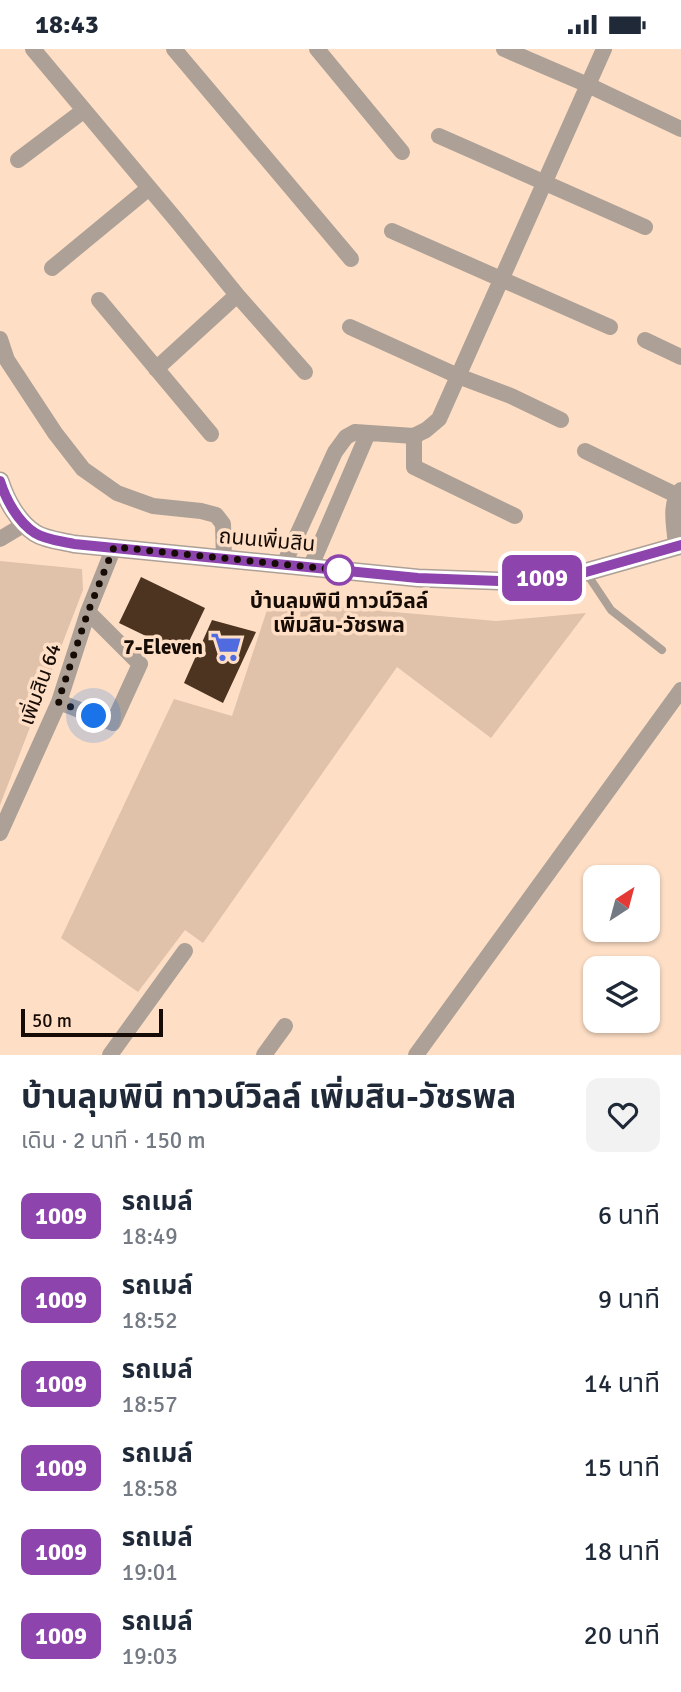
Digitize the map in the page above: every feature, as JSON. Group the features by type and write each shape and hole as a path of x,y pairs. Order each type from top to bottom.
{"street":[{"path":"33,49 237,295 305,372"},
{"path":"174,49 351,259"},
{"path":"317,49 402,152"},
{"path":"504,49 681,129"},
{"path":"284,564 335,452 345,437 355,432 414,436 426,431 439,419 604,49"},
{"path":"18,160 83,111"},
{"path":"439,136 645,227"},
{"path":"51,268 149,188"},
{"path":"392,231 610,327"},
{"path":"156,369 237,295"},
{"path":"99,300 211,434"},
{"path":"350,327 561,420"},
{"path":"0,339 7,360 55,433 83,469 117,493 153,506 216,515 223,524 224,559"},
{"path":"645,340 681,357"},
{"path":"311,566 368,433"},
{"path":"414,436 414,467 515,516"},
{"path":"585,451 678,492 673,506 679,545"},
{"name":"ถนนเพิ่มสิน","path":"0,481 4,495 15,512 36,534 74,544 418,578 499,581 543,578 586,572 679,545"},
{"path":"0,539 25,524"},
{"name":"เพิ่มสิน 64","path":"0,833 58,702 88,612 114,547"},
{"path":"58,702 113,723 139,664 88,612"},
{"path":"416,1055 681,690"},
{"path":"110,1055 184,951"},
{"path":"264,1055 285,1026"}],"lane":[{"path":"586,572 611,610 662,650"}],"shaded area":[{"path":"0,561 82,569 83,590 0,805"},
{"path":"270,601 496,621 586,613 491,738 397,667 203,943 185,930 138,992 61,938 174,699 232,716"}],"building":[{"path":"141,577 205,608 183,654 119,623"},
{"path":"212,620 256,632 223,703 184,683"}],"bus line":[{"name":"1009","path":"0,481 4,495 15,512 36,534 74,544 418,578 499,581 543,578 586,572 681,545"}],"place":[{"name":"บ้านลุมพินี ทาวน์วิลล์ เพิ่มสิน-วัชรพล","path":"339,570"},
{"name":"7-Eleven","path":"226,647"}],"route":[{"path":"94,716 58,702 88,612 114,547 339,570"}]}
